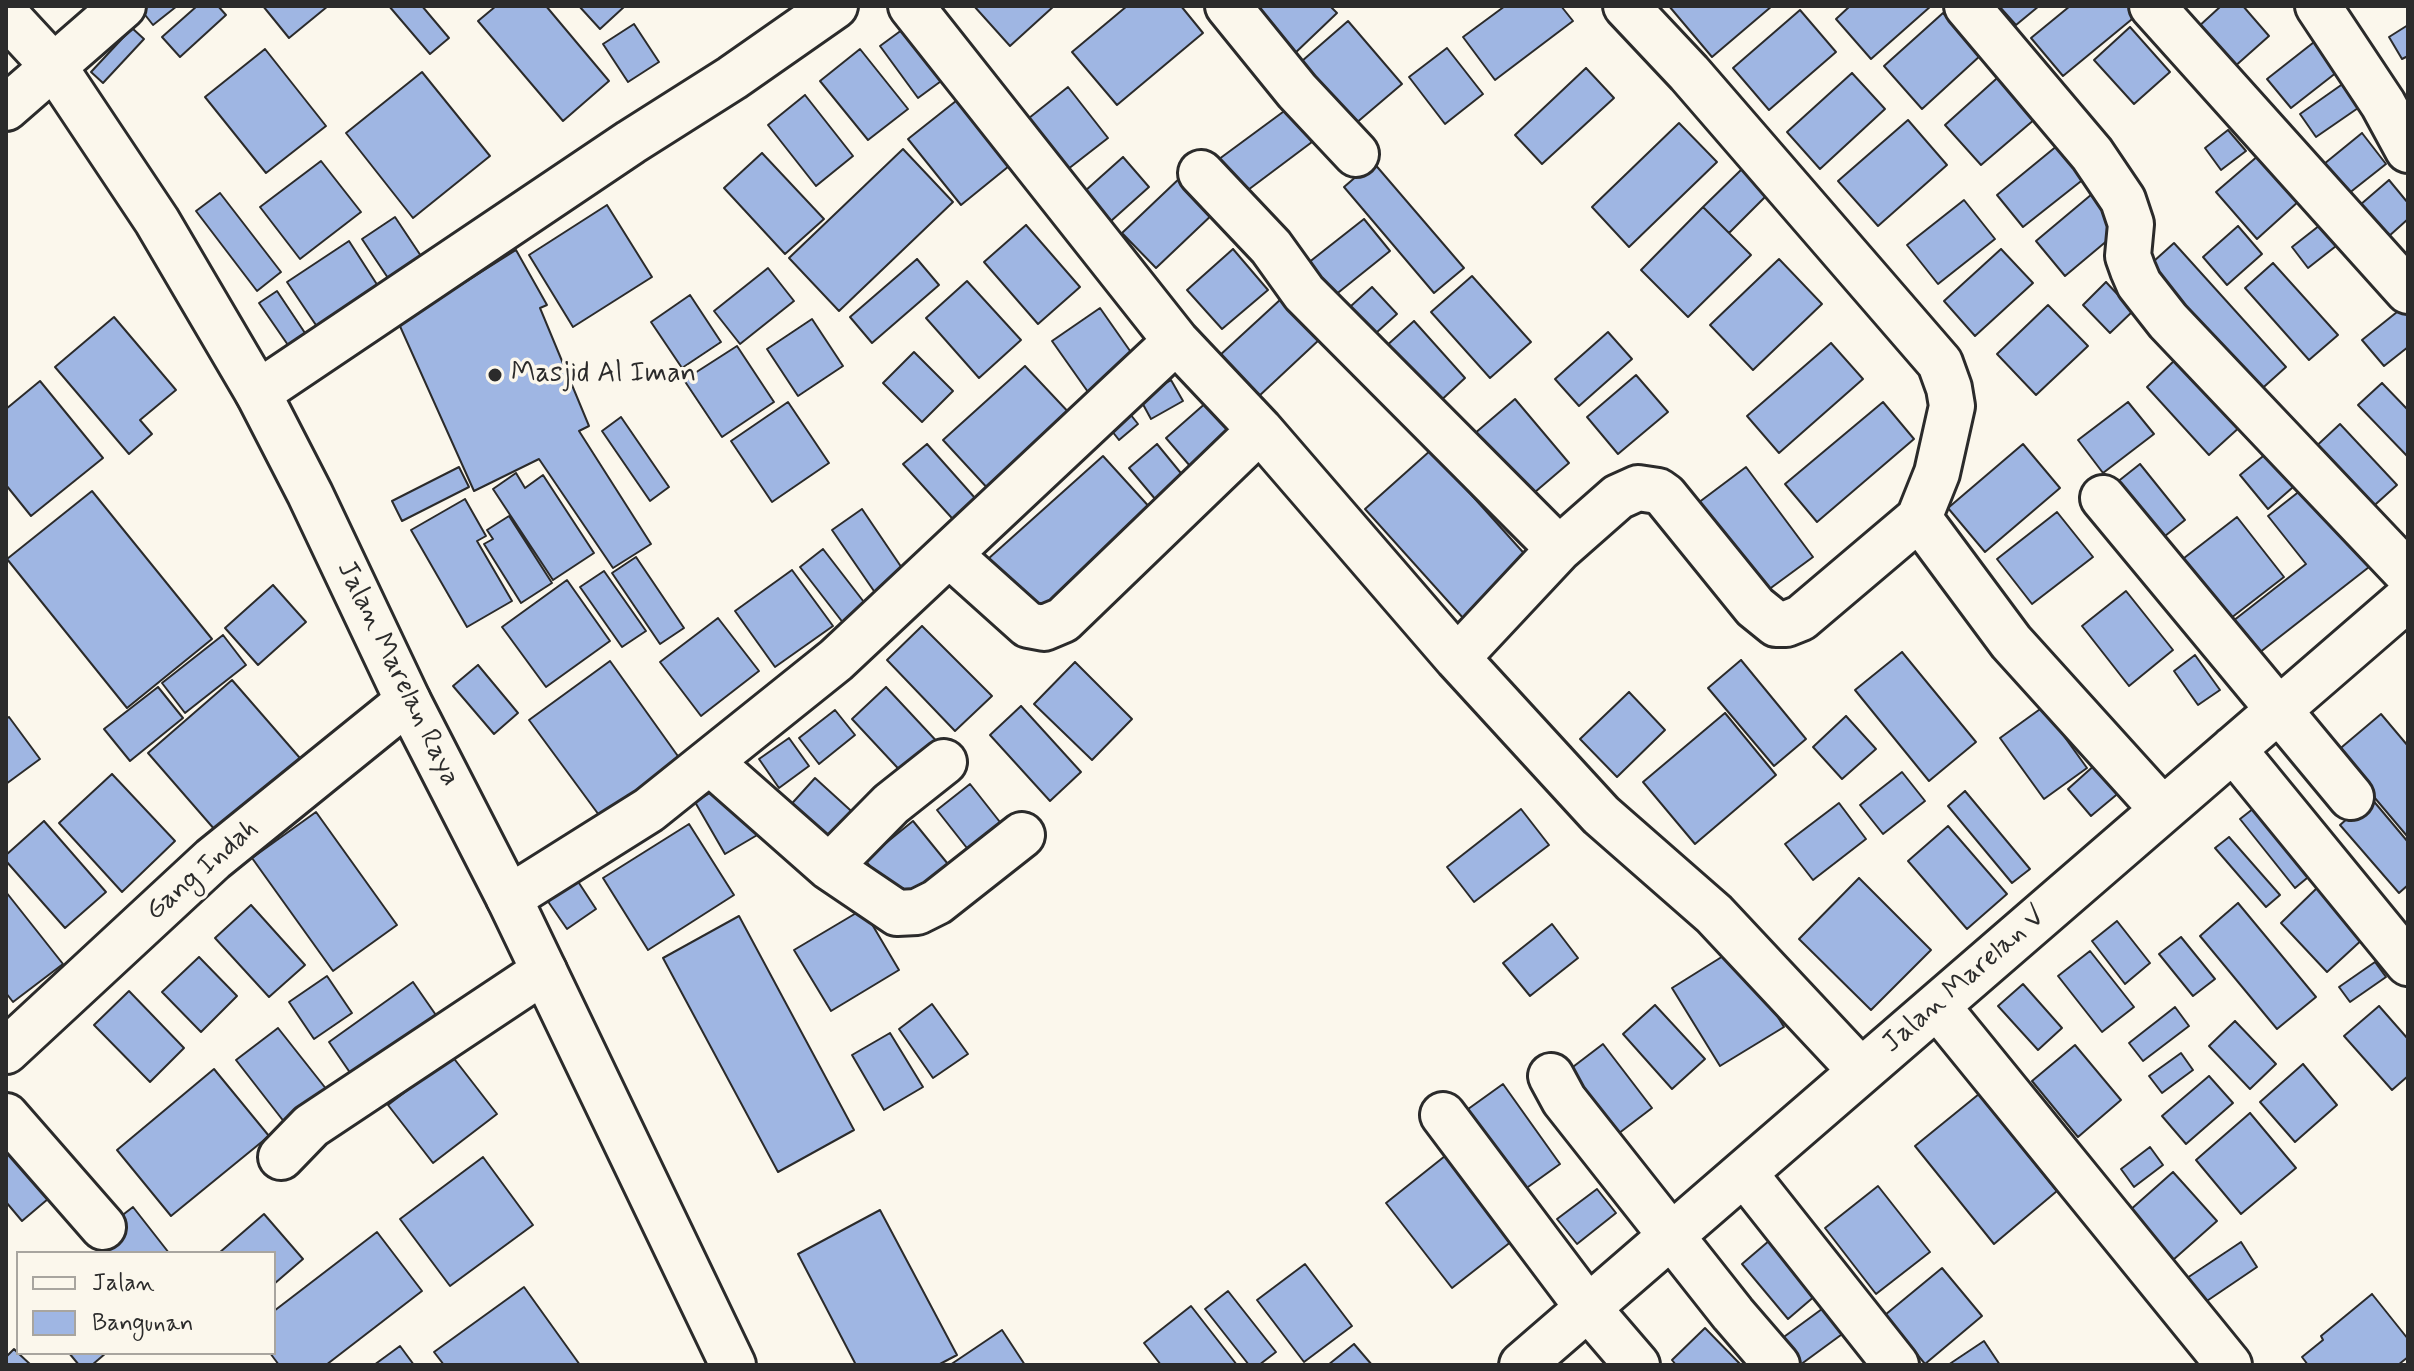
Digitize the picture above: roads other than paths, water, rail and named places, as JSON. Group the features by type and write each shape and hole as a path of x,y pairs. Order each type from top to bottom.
{"street":[{"path":"6,108 123,6"},
{"path":"258,393 631,142 732,78 835,6"},
{"path":"911,6 1176,341 1260,430 1457,658 1601,815 1714,914 1861,1071"},
{"path":"1228,6 1297,91 1356,154"},
{"path":"1457,658 1559,549 1618,497 1638,488 1658,491 1665,496 1769,620 1786,624 1801,618 1919,518 1941,460 1952,406 1940,363 1699,85 1626,6"},
{"path":"1967,6 2092,154 2123,200 2131,224 2128,256 2139,284 2168,321 2408,574"},
{"path":"2152,6 2408,291"},
{"path":"2318,6 2383,104 2408,150"},
{"name":"Jalan Marelan Raya","path":"6,15 55,68 157,221 258,393 310,494 408,701 509,898 733,1365"},
{"path":"1201,173 1271,247 1304,293 1559,549"},
{"path":"509,898 649,810 836,660 1176,341"},
{"path":"950,555 1028,625 1044,628 1063,620 1260,430"},
{"path":"2103,498 2351,797"},
{"path":"1919,518 2011,642 2163,810"},
{"name":"Jalan Marelan V","path":"1522,1365 2408,598"},
{"name":"Gang Indah","path":"6,1051 213,859 408,701"},
{"path":"2233,749 2408,963"},
{"path":"710,762 829,867 897,913 917,912 937,902 1022,835"},
{"path":"829,867 891,804 944,762"},
{"path":"281,1157 311,1126 544,971"},
{"path":"1937,1006 2229,1365"},
{"path":"1551,1076 1564,1100 1777,1365"},
{"path":"1443,1115 1588,1308 1637,1365"},
{"path":"6,1116 103,1227"},
{"path":"1744,1173 1896,1365"}],"place":[{"name":"Masjid Al Iman","path":"495,375"}]}
